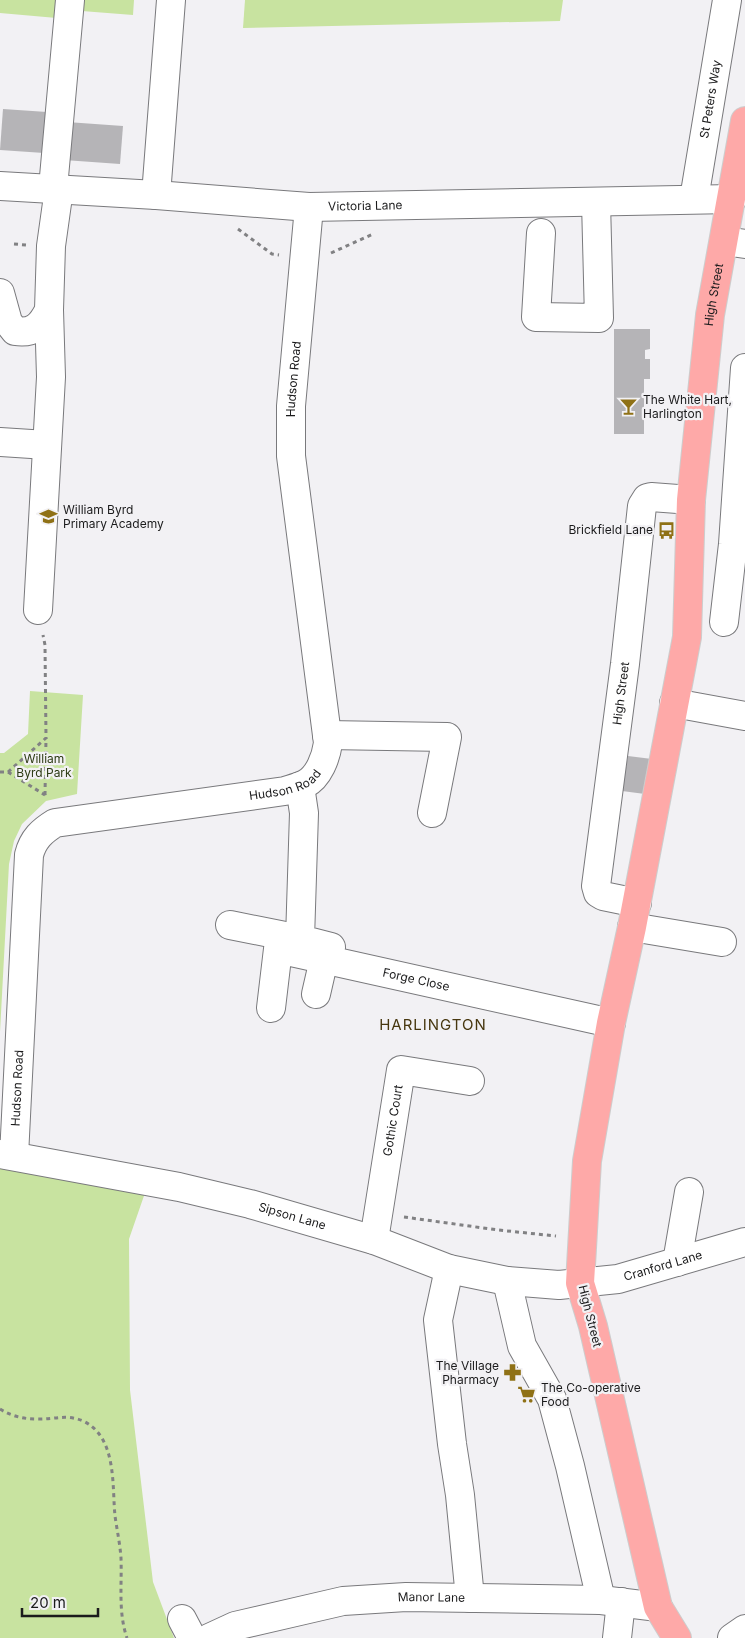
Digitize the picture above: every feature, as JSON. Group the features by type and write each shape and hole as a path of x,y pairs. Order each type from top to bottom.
{"main road":[{"name":"High Street","path":"677,1638 658,1606 593,1326 580,1283 582,1238 587,1161 687,637 690,500 710,315 734,243 732,199 745,121"}],"street":[{"path":"38,610 51,377 49,310 51,246 70,0"},
{"path":"156,195 171,0"},
{"name":"St Peters Way","path":"694,199 727,0"},
{"name":"Victoria Lane","path":"0,186 56,188 309,207 732,199"},
{"path":"541,233 536,317 599,318 596,202"},
{"name":"Hudson Road","path":"7,1155 28,855 37,836 56,823 285,790 300,786 311,780 324,760 328,743 291,456 291,406 309,207"},
{"path":"0,293 8,322 16,332 27,332 36,328 42,323 49,310"},
{"path":"731,611 733,544 745,368"},
{"path":"0,442 47,445"},
{"name":"High Street","path":"690,500 651,497 647,498 642,506 625,664 596,886 598,893 635,915 722,942"},
{"path":"674,703 745,716"},
{"path":"327,735 447,738 432,813"},
{"path":"300,786 304,813 300,940"},
{"path":"230,925 352,953"},
{"name":"Forge Close","path":"271,1008 278,949 612,1023"},
{"path":"316,994 324,959"},
{"name":"Gothic Court","path":"376,1227 401,1070 470,1081"},
{"name":"Sipson Lane","path":"7,1155 179,1187 250,1204 376,1227 449,1269 507,1281 559,1285 580,1283"},
{"path":"677,1262 689,1192"},
{"name":"Cranford Lane","path":"580,1283 618,1279 745,1242"},
{"path":"449,1269 438,1320 452,1444 460,1495 470,1598"},
{"path":"507,1281 522,1346 552,1399 587,1534 611,1601 617,1638"},
{"name":"Manor Lane","path":"209,1638 235,1626 343,1601 406,1597 470,1598 611,1601 658,1606"},
{"path":"732,1638 745,1629"}],"path":[{"path":"38,610 45,644 45,795 56,823"},
{"path":"8,772 46,738"},
{"path":"0,772 8,772 45,795"},
{"path":"376,1227 498,1230 582,1238"},
{"path":"0,1409 11,1416 37,1419 63,1416 85,1422 98,1432 107,1449 112,1468 115,1516 121,1557 122,1609 127,1638"}],"green space":[{"path":"0,0 134,0 133,15 69,10 68,19 0,13"},
{"path":"245,0 563,0 560,21 243,28"},
{"name":"William Byrd Park","path":"30,691 83,695 77,794 46,801 22,824 14,841 9,864 0,1032 0,753 4,753 28,734"},
{"path":"0,1168 146,1190 129,1239 130,1390 153,1582 174,1638 0,1638"}],"building":[{"path":"3,109 47,112 44,153 0,150"},
{"path":"67,122 123,126 120,164 64,160"},
{"name":"The White Hart, Harlington","path":"614,329 650,329 650,349 645,350 645,359 650,359 650,379 644,379 644,434 614,434"},
{"path":"628,756 652,759 645,794 622,791"}],"place":[{"name":"The White Hart, Harlington","path":"629,407"},
{"name":"William Byrd Primary Academy","path":"49,517"},
{"name":"Brickfield Lane","path":"667,530"},
{"name":"The Village Pharmacy","path":"513,1373"},
{"name":"The Co-operative Food","path":"527,1395"}],"district":[{"name":"HARLINGTON","path":"433,1025"}]}
